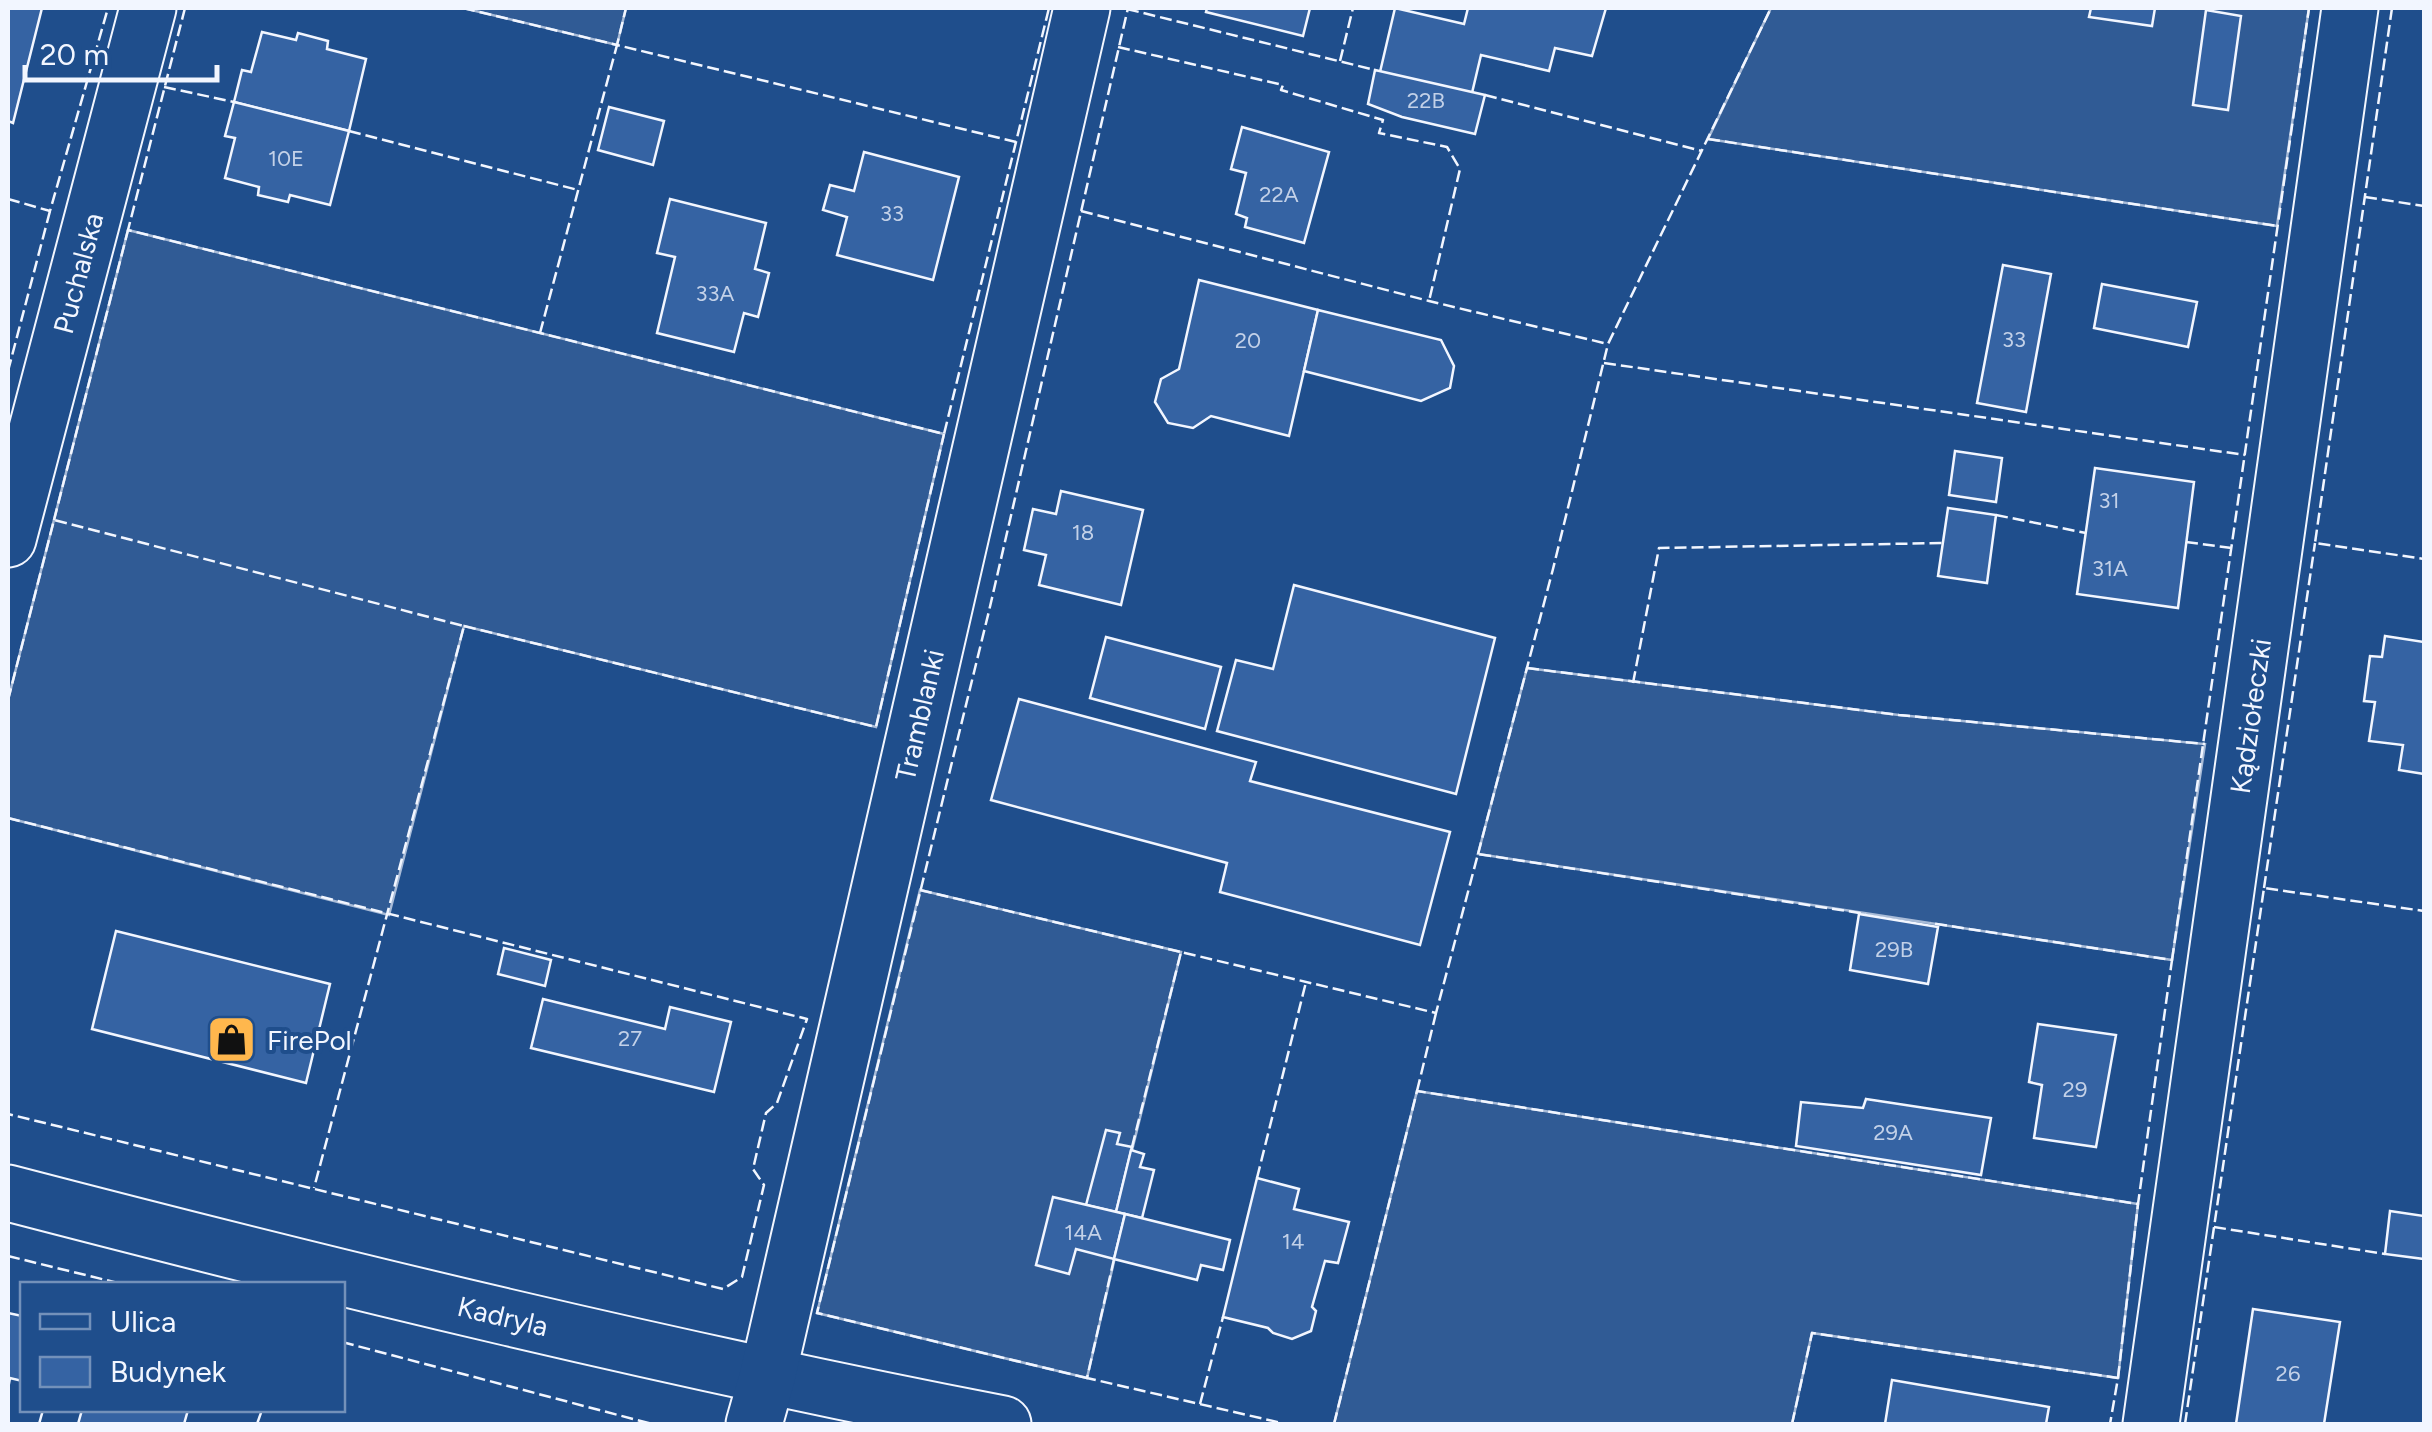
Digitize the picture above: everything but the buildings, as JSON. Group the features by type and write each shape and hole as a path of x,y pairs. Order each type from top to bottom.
{"street":[{"name":"Puchalska","path":"8,539 148,8"},
{"name":"Tramblanki","path":"760,1401 1082,8"},
{"name":"Kądziołeczki","path":"2151,1424 2350,8"},
{"name":"Kadryla","path":"8,1194 325,1275 760,1401 1003,1424"}],"shaded area":[{"path":"463,8 626,8 617,45"},
{"path":"1771,8 2309,8 2277,226 1708,139"},
{"path":"128,230 944,434 876,727 464,626 389,915 8,818 8,700"},
{"path":"1527,668 1899,715 2205,744 2172,960 1478,854"},
{"path":"920,890 1181,952 1117,1211 1125,1214 1087,1378 817,1313"},
{"path":"1417,1091 2138,1204 2118,1378 1812,1333 1792,1424 1334,1424"}],"fence":[{"path":"8,199 50,211 108,8"},
{"path":"185,8 128,230 944,434 1049,8"},
{"path":"463,8 617,45 626,8"},
{"path":"1087,1378 817,1313 989,611 1128,8"},
{"path":"1340,61 1353,8"},
{"path":"1478,854 1608,344 1771,8"},
{"path":"2172,960 2309,8"},
{"path":"2392,8 2315,543 2424,559"},
{"path":"1127,9 1375,70"},
{"path":"540,333 617,45 1016,142"},
{"path":"1118,47 1283,85 1281,90 1383,120 1379,133 1447,147 1460,169 1429,301"},
{"path":"164,87 234,102"},
{"path":"1485,95 1702,151"},
{"path":"349,131 578,190"},
{"path":"1708,139 2277,226"},
{"path":"2365,197 2424,206"},
{"path":"8,371 50,211 46,210"},
{"path":"1081,211 1608,344"},
{"path":"54,520 128,230"},
{"path":"1604,363 2245,455"},
{"path":"464,626 876,727 944,434"},
{"path":"1996,515 2086,533"},
{"path":"8,700 54,520 464,626 314,1188"},
{"path":"2186,542 2232,548"},
{"path":"1633,683 1659,548 1943,543"},
{"path":"2264,888 2315,543"},
{"path":"1527,668 1899,715 2205,744"},
{"path":"8,818 807,1019 777,1103 766,1113 753,1169 764,1185 742,1277 723,1289 8,1114"},
{"path":"1132,1147 1181,952 1436,1013 1478,854 1866,914"},
{"path":"2185,1424 2264,888 2424,911"},
{"path":"920,890 1181,952"},
{"path":"1334,1424 1417,1091 2138,1204 2172,960 1930,923"},
{"path":"1257,1178 1306,982"},
{"path":"1417,1091 1436,1013"},
{"path":"2118,1378 2138,1204"},
{"path":"2214,1227 2385,1254"},
{"path":"8,1256 114,1282"},
{"path":"1114,1259 1087,1378 1286,1424"},
{"path":"1200,1404 1223,1317"},
{"path":"1792,1424 1812,1333 2118,1378 2110,1424"},
{"path":"345,1343 652,1424"},
{"path":"39,1424 42,1412"},
{"path":"257,1424 261,1412"}],"place":[{"name":"FirePol","path":"232,1040"}]}
